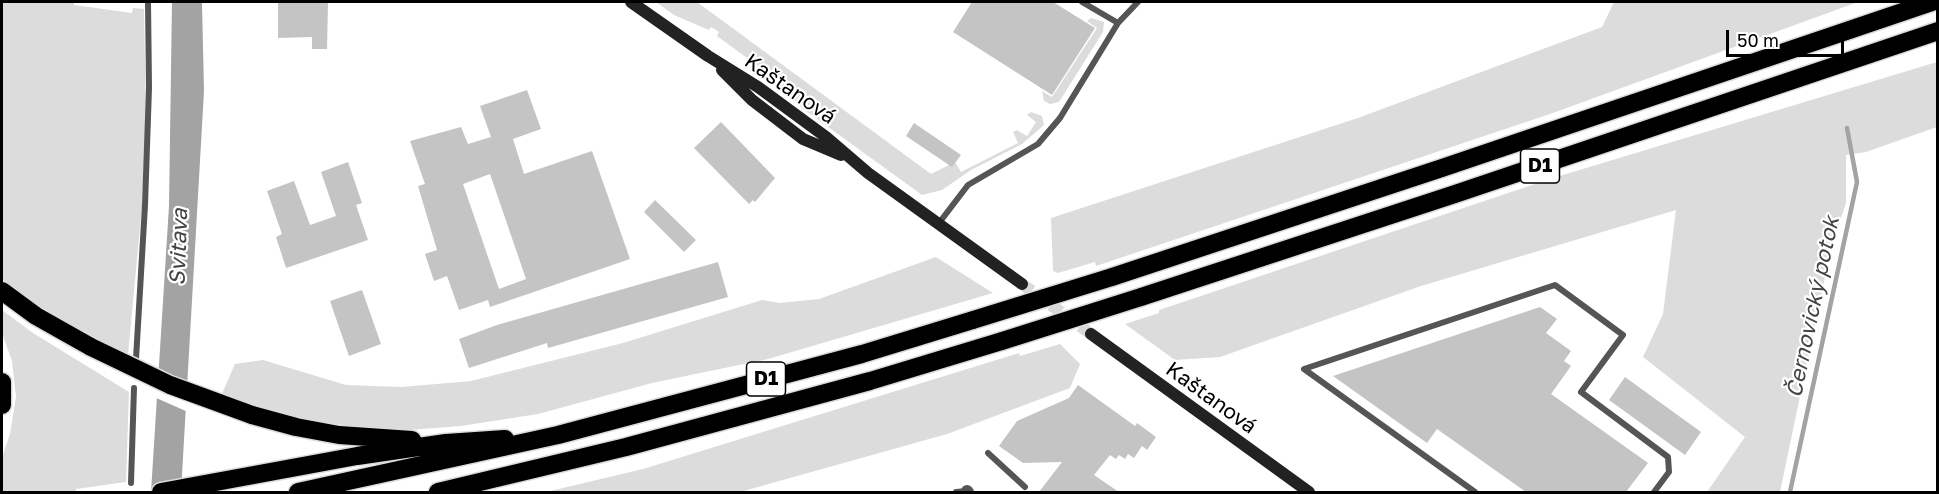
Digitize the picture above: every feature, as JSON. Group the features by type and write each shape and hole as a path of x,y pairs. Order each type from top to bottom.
{"highway":[{"name":"D1","path":"298,492 558,435 862,354 1112,277 1420,176 1932,2"},
{"name":"D1","path":"438,492 626,447 870,381 1002,341 1455,194 1938,31"},
{"path":"2,291 36,316 91,347 170,384 252,415 296,427 339,435 446,442"},
{"path":"2,382 2,405"},
{"path":"161,492 446,442 558,435"}],"main road":[{"name":"Kaštanová","path":"631,2 708,56 752,100 803,139 847,157 1022,284"},
{"name":"Kaštanová","path":"1091,334 1308,492"}],"lane":[{"path":"136,359 147,158 148,2"},
{"path":"1082,2 1118,23"},
{"path":"939,224 968,184 1038,144 1060,118 1118,23 1138,2"},
{"path":"1475,492 1304,369 1555,285 1623,335 1581,392 1668,457 1669,472 1654,492"},
{"path":"131,483 134,388"},
{"path":"988,453 1025,487"}],"shaded area":[{"path":"2,2 74,2 74,5 132,13 133,8 144,9 146,114 142,206 128,355 46,315 2,279"},
{"path":"656,2 697,2 931,174 955,162 961,172 1018,143 1013,132 1017,130 1027,136 1036,122 1027,115 1031,112 1042,116 1044,125 1022,144 971,170 942,190 922,195 802,108 769,74 717,36 719,32 711,27 709,30 674,15"},
{"path":"1614,2 1858,2 1550,114 1096,266 1095,262 1058,273 1053,271 1051,218 1358,118 1602,27"},
{"path":"1091,18 1104,22 1103,32 1059,102 1050,104 1044,101 1042,91 1052,97 1097,28 1087,21"},
{"path":"1937,62 1937,127 1866,152 1846,155 1846,203 1830,253 1780,492 1707,492 1745,437 1643,357 1663,314 1676,210 1421,286 1220,357 1175,360 1125,324 1159,313 1159,310 1553,178"},
{"path":"936,257 993,293 768,359 652,383 538,414 461,426 396,431 335,424 252,409 253,406 221,396 235,364 263,360 346,385 402,387 471,381 623,343 762,300 780,303 819,299"},
{"path":"2,310 33,333 129,392 126,482 76,489 75,492 2,492 2,457 10,434 16,397 12,361 2,333"},
{"path":"1060,344 1080,364 1070,388 947,434 740,492 546,492 643,469 1019,353 1020,356"}],"water":[{"name":"Svitava","path":"172,2 202,2 204,91 181,492 151,492 169,206"}],"pier":[{"path":"156,368 190,383 188,412 154,397"}],"building":[{"path":"278,2 328,2 327,49 312,49 312,37 278,38"},
{"path":"972,2 1053,2 1095,28 1052,95 953,32"},
{"path":"527,90 541,129 513,139 524,174 592,151 630,259 490,307 488,300 459,310 447,276 434,281 425,254 437,250 418,186 425,184 410,141 461,127 468,144 491,137 480,106","holes":["490,174 526,279 499,289 463,184"]},
{"path":"721,122 775,178 755,202 753,200 749,204 694,148"},
{"path":"914,123 961,155 952,167 906,136"},
{"path":"348,162 362,203 356,205 368,240 286,268 276,237 282,234 267,191 294,181 310,225 336,216 321,172"},
{"path":"655,200 696,240 684,252 644,212"},
{"path":"718,262 728,297 548,348 547,343 469,368 459,339 497,325"},
{"path":"362,290 381,344 349,356 330,301"},
{"path":"1540,307 1557,319 1546,333 1571,351 1564,361 1571,366 1551,394 1648,463 1626,492 1526,492 1437,429 1427,443 1333,376"},
{"path":"1625,377 1701,432 1685,455 1609,400"},
{"path":"1078,385 1135,426 1137,423 1156,437 1147,450 1142,446 1134,458 1128,454 1125,459 1119,455 1116,459 1110,455 1094,475 1119,492 1039,492 1062,462 1023,463 999,446 1017,421 1069,398"}],"waterway":[{"name":"Černovický potok","path":"1790,492 1857,182 1847,128"}],"tunnel":[{"path":"1022,284 1091,334"}]}
